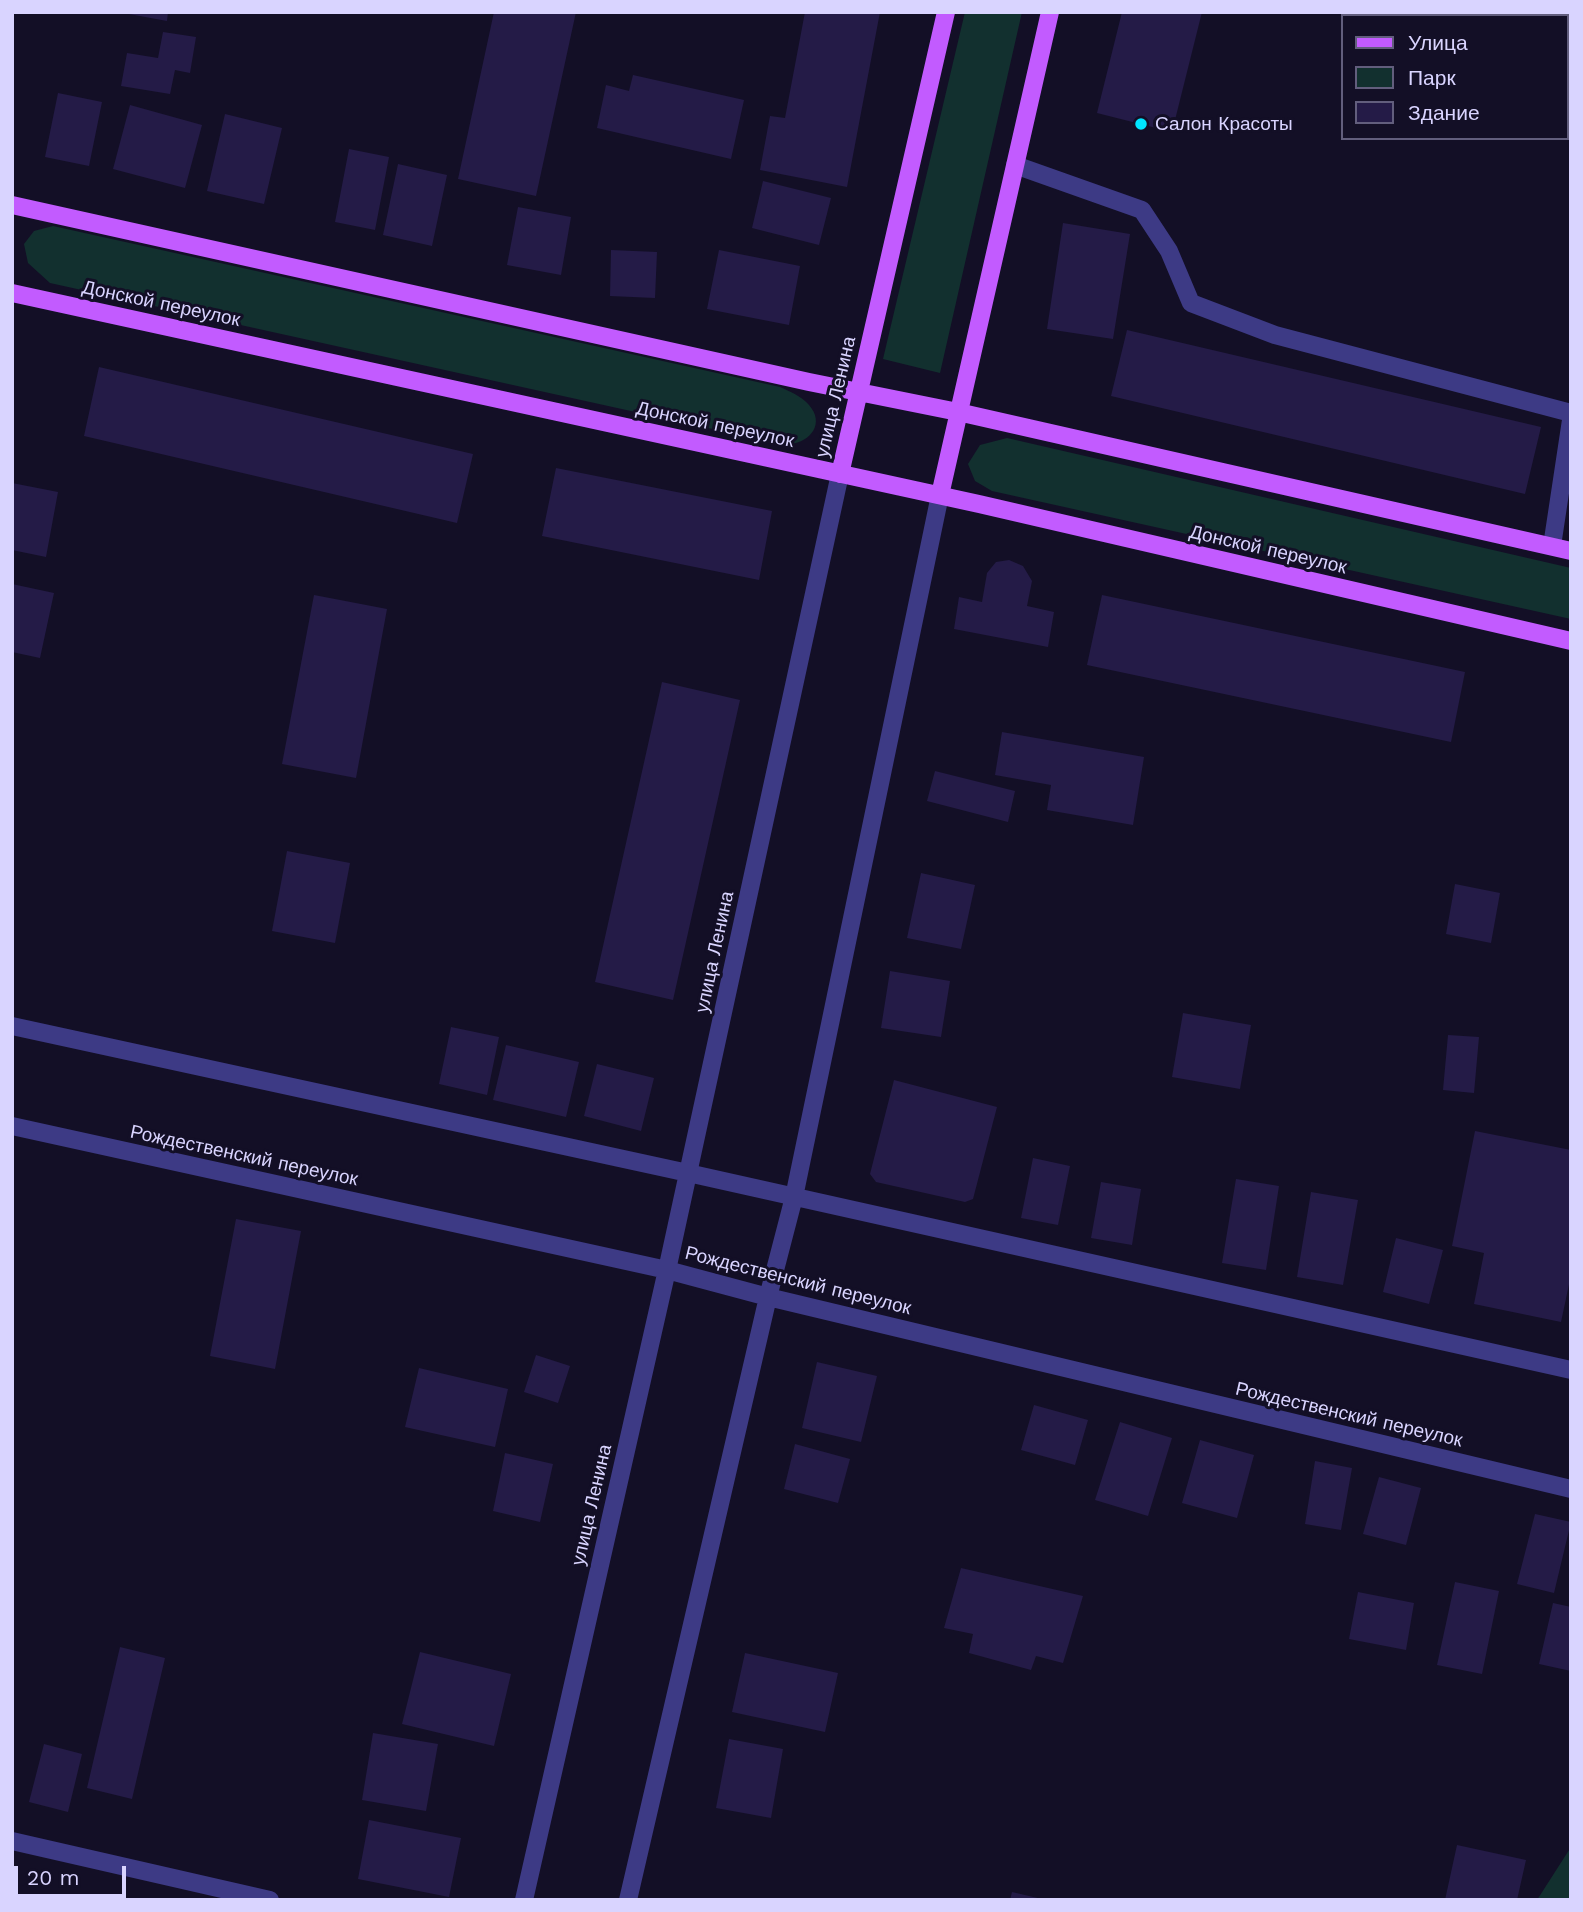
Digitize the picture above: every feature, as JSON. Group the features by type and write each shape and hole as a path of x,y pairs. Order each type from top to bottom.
{"main road":[{"name":"улица Ленина","path":"840,474 946,12"},
{"path":"940,495 1050,12"},
{"path":"12,205 859,393 958,412 1571,551"},
{"name":"Донской переулок","path":"12,293 940,495 1571,641"}],"street":[{"path":"1015,165 1143,209 1169,251 1191,303 1275,335 1571,413"},
{"path":"1552,547 1571,420"},
{"name":"улица Ленина","path":"524,1900 667,1270 840,474"},
{"path":"628,1900 768,1297 794,1197 940,495"},
{"path":"12,1026 688,1173 1571,1370"},
{"name":"Рождественский переулок","path":"12,1126 667,1270 768,1297 1571,1489"},
{"path":"12,1841 270,1900"}],"green space":[{"path":"965,12 1022,12 940,373 883,359"},
{"path":"53,226 780,387 809,405 814,412 816,425 809,436 798,442 787,444 767,441 50,283 28,263 24,244 34,231"},
{"path":"1007,438 1571,568 1571,619 992,491 975,481 968,464 980,445"},
{"path":"1571,1847 1571,1900 1537,1900"}],"building":[{"path":"118,12 168,12 167,21"},
{"path":"494,12 576,12 536,196 458,179"},
{"path":"805,12 880,12 847,187 760,170 770,116 785,118"},
{"path":"1122,12 1202,12 1172,132 1097,113"},
{"path":"163,32 196,37 190,73 175,70 170,94 121,86 127,53 158,58"},
{"path":"633,75 744,100 731,159 597,128 606,85 629,91"},
{"path":"58,93 102,102 89,166 45,157"},
{"path":"130,105 202,125 185,188 113,169"},
{"path":"225,114 282,128 264,204 207,191"},
{"path":"349,149 389,157 375,230 335,222"},
{"path":"398,164 447,175 432,246 383,235"},
{"path":"763,181 831,198 819,245 752,228"},
{"path":"518,207 571,217 561,275 507,265"},
{"path":"1063,223 1130,234 1113,339 1047,329"},
{"path":"611,250 657,252 655,298 610,296"},
{"path":"719,250 800,266 789,325 707,309"},
{"path":"1127,330 1541,427 1525,494 1111,396"},
{"path":"99,367 473,454 457,523 84,436"},
{"path":"556,468 772,511 759,580 542,536"},
{"path":"12,483 58,492 46,557 12,550"},
{"path":"1009,560 1023,566 1032,581 1027,606 1054,612 1048,647 954,629 959,597 982,602 987,573 996,562"},
{"path":"12,584 54,593 40,658 12,652"},
{"path":"314,595 387,609 356,778 282,764"},
{"path":"1102,595 1465,672 1451,742 1087,665"},
{"path":"662,682 740,700 673,1000 595,982"},
{"path":"1002,732 1144,757 1133,825 1047,810 1051,785 995,775"},
{"path":"935,771 1015,791 1008,822 927,801"},
{"path":"287,851 350,863 335,943 272,931"},
{"path":"921,873 975,885 961,949 907,938"},
{"path":"1455,884 1500,893 1491,943 1446,934"},
{"path":"890,971 950,981 941,1037 881,1028"},
{"path":"1183,1013 1251,1025 1240,1089 1172,1077"},
{"path":"451,1027 499,1037 487,1095 439,1084"},
{"path":"1448,1035 1479,1037 1474,1093 1443,1090"},
{"path":"506,1045 579,1062 566,1117 493,1100"},
{"path":"597,1064 654,1078 641,1131 584,1116"},
{"path":"894,1080 997,1107 973,1199 965,1202 876,1182 870,1174"},
{"path":"1475,1131 1571,1150 1571,1275 1561,1322 1474,1304 1484,1253 1452,1246"},
{"path":"1033,1158 1070,1166 1058,1225 1021,1218"},
{"path":"1236,1179 1279,1186 1266,1270 1222,1263"},
{"path":"1101,1182 1141,1189 1132,1245 1091,1238"},
{"path":"1311,1192 1358,1200 1343,1285 1297,1277"},
{"path":"236,1219 301,1231 275,1369 210,1356"},
{"path":"1396,1238 1443,1250 1429,1304 1383,1292"},
{"path":"536,1355 570,1366 558,1403 524,1392"},
{"path":"817,1362 877,1376 861,1442 802,1428"},
{"path":"419,1368 508,1389 495,1447 405,1427"},
{"path":"1034,1405 1088,1420 1075,1465 1021,1450"},
{"path":"1120,1422 1172,1438 1148,1516 1095,1500"},
{"path":"1200,1440 1254,1455 1237,1518 1182,1503"},
{"path":"795,1444 850,1459 838,1503 784,1489"},
{"path":"505,1453 553,1464 540,1522 493,1511"},
{"path":"1315,1461 1352,1468 1341,1530 1305,1524"},
{"path":"1379,1477 1421,1488 1406,1545 1363,1534"},
{"path":"1535,1514 1571,1522 1554,1593 1517,1584"},
{"path":"961,1568 1083,1596 1063,1663 1036,1656 1031,1670 969,1653 973,1634 944,1628"},
{"path":"1455,1582 1499,1591 1482,1674 1437,1665"},
{"path":"1358,1592 1414,1603 1406,1650 1349,1639"},
{"path":"1553,1603 1571,1607 1571,1671 1539,1664"},
{"path":"120,1647 165,1658 132,1799 87,1788"},
{"path":"420,1652 511,1674 494,1746 402,1724"},
{"path":"745,1653 838,1673 825,1732 732,1712"},
{"path":"373,1733 438,1744 426,1811 362,1800"},
{"path":"729,1739 783,1749 771,1818 716,1808"},
{"path":"44,1744 82,1754 68,1812 29,1802"},
{"path":"369,1820 461,1838 449,1897 358,1879"},
{"path":"1457,1845 1526,1860 1517,1900 1445,1900"},
{"path":"1012,1892 1042,1899 1010,1900"}],"place":[{"name":"Салон Красоты","path":"1141,124"}]}
